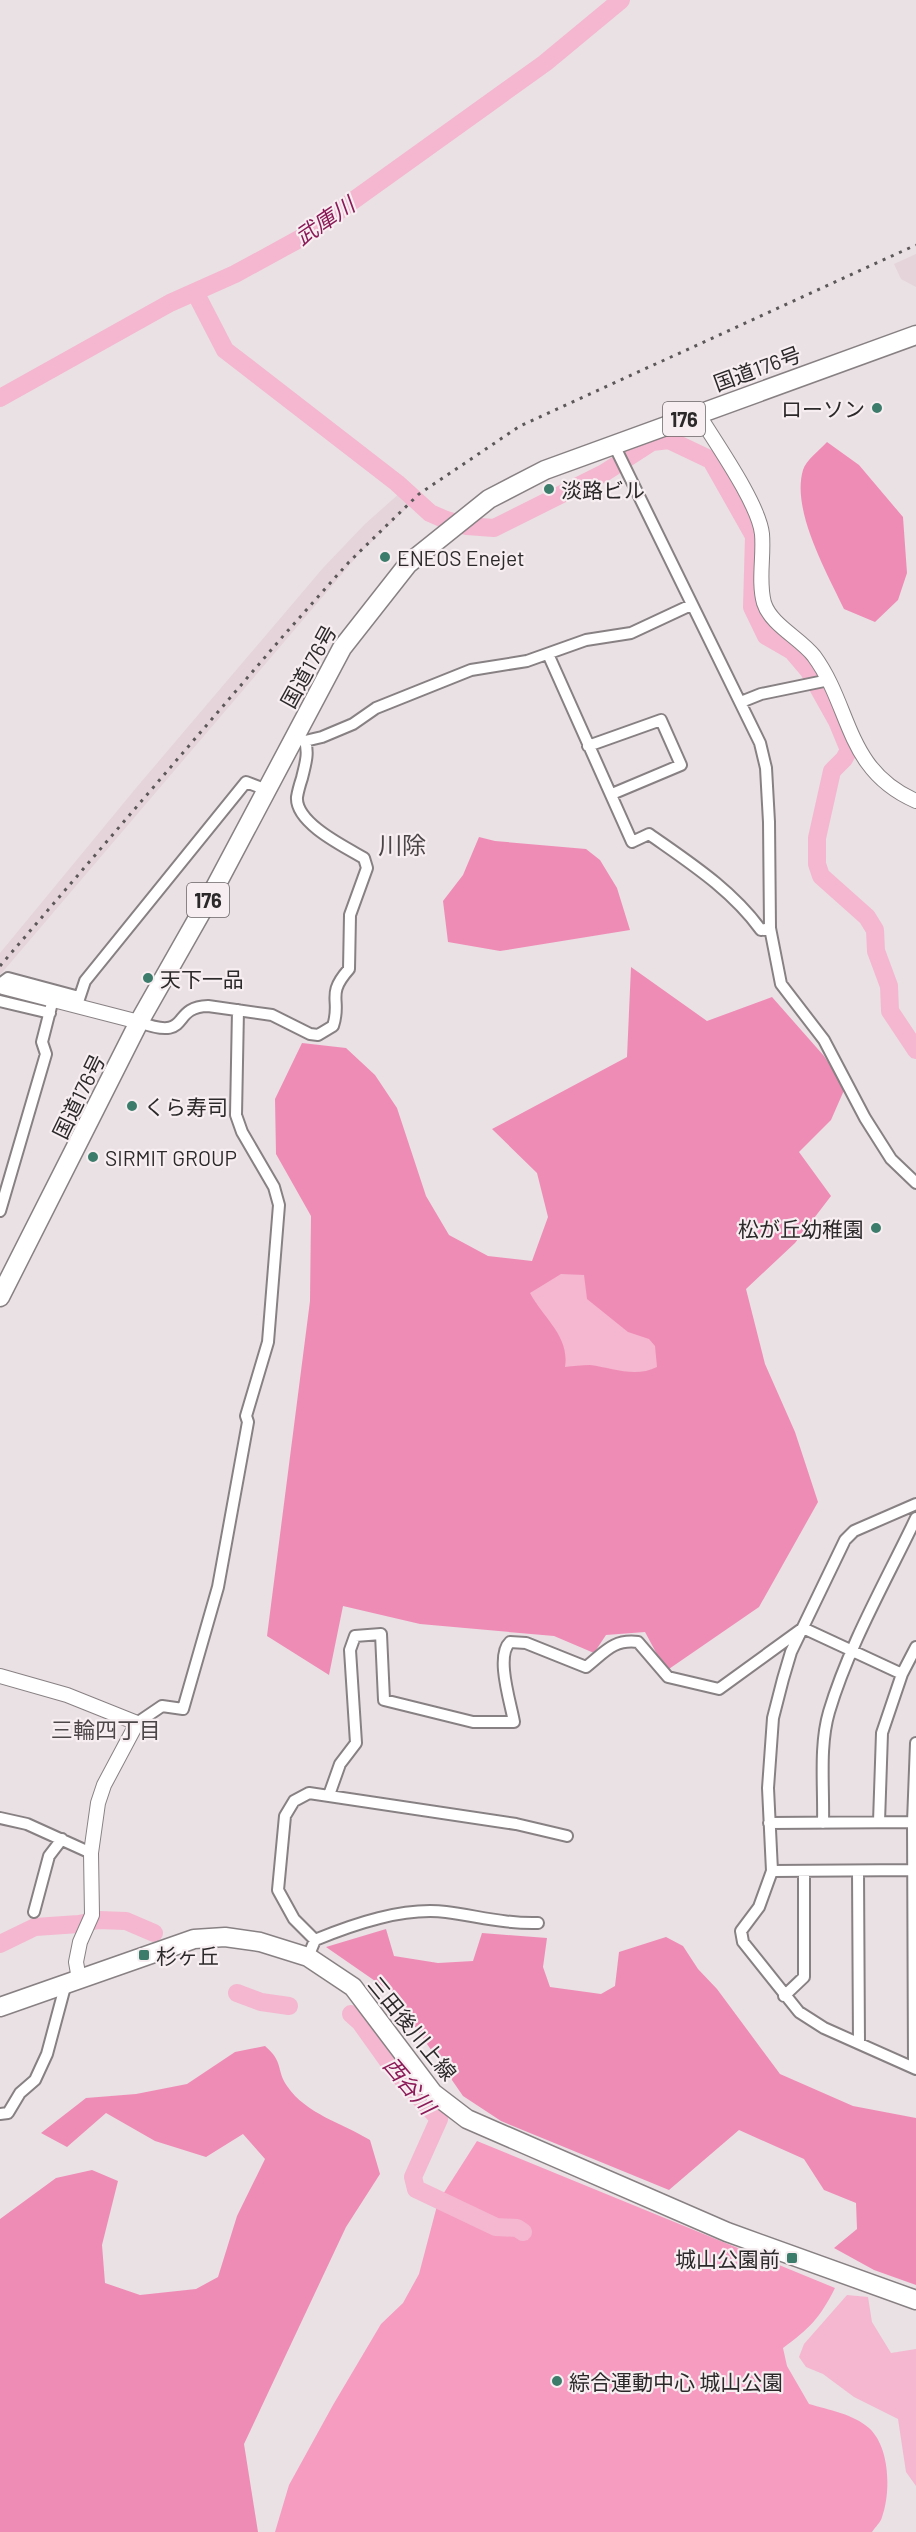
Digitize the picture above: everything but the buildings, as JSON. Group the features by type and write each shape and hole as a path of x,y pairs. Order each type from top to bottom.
{"main road":[{"name":"国道176号","path":"0,1297 139,1022 267,790 300,740 342,648 360,621 408,564 489,499 546,470 619,456 698,414 916,335"},
{"name":"三田後川上線","path":"0,2007 194,1939 225,1937 260,1942 308,1957 352,1987 433,2093 467,2119 727,2232 916,2300"}],"street":[{"path":"698,414 751,505 762,533 764,605 774,619 813,655 841,715 874,772 900,794 916,801"},
{"path":"619,456 760,743 766,768 770,928 781,984 824,1040 865,1118 891,1159 916,1184"},
{"path":"1,991 8,978 169,1030 175,1027 188,1011 198,1007 272,1016 310,1034 318,1035 333,1026 336,1009 333,1000 338,981 349,969 350,915 367,868 364,858 331,840 308,820 301,810 297,798 308,754 300,740 353,724 376,708 471,670 527,661 586,640 632,633 691,604"},
{"path":"548,654 632,842 649,834 713,879 743,905 761,930 770,928"},
{"path":"741,702 761,694 825,681"},
{"path":"588,746 661,720 681,765 612,794"},
{"path":"78,1001 85,981 246,782 267,790"},
{"path":"1,991 78,1001"},
{"path":"1,991 50,1013"},
{"path":"0,1211 46,1054 42,1042 53,999"},
{"path":"0,2114 9,2113 20,2093 35,2080 47,2054 73,1981 80,1942 92,1915 91,1853 98,1803 104,1785 137,1723 162,1706 183,1709 218,1587 248,1422 246,1416 268,1342 279,1205 274,1187 242,1132 236,1115 237,1010"},
{"path":"916,1504 854,1530 845,1540 791,1652 773,1718 768,1788 772,1871 759,1907 744,1926 741,1935 742,1942 799,2012 816,2023 915,2068 913,1821 916,1743"},
{"path":"823,1822 825,1744 829,1713 852,1653 916,1518"},
{"path":"803,1628 852,1653 902,1674"},
{"path":"329,1795 340,1764 356,1743 350,1650 355,1636 381,1634 384,1700 473,1722 514,1722 503,1655 505,1646 510,1642 526,1643 586,1667 614,1644 624,1640 638,1642 668,1677 718,1689 803,1628"},
{"path":"879,1822 882,1733 902,1674 916,1647"},
{"path":"0,1676 67,1695 137,1723"},
{"path":"315,1940 294,1919 278,1890 281,1837 285,1816 294,1801 309,1793 516,1824 567,1836"},
{"path":"0,1818 27,1824 91,1853"},
{"path":"769,1823 913,1821"},
{"path":"34,1912 49,1856 62,1839"},
{"path":"772,1871 914,1870"},
{"path":"784,1996 804,1977 804,1871"},
{"path":"858,1871 859,2043"},
{"path":"308,1957 315,1940 346,1927 409,1913 443,1911 514,1924 538,1923"}],"shaded area":[{"path":"916,254 916,287 901,279 894,264"},
{"path":"827,442 859,465 903,517 907,573 898,600 875,622 844,609 820,560 806,522 802,504 803,470 810,459"},
{"path":"401,492 411,504 360,553 0,975 0,953 136,788 323,568 365,524"},
{"path":"479,837 495,841 586,849 600,860 617,888 630,930 500,951 448,942 443,901 463,875"},
{"path":"631,967 707,1021 772,997 824,1056 845,1088 831,1120 799,1152 831,1196 795,1243 746,1289 765,1364 795,1432 818,1502 759,1607 666,1671 645,1632 606,1635 594,1653 554,1636 420,1624 343,1606 329,1675 267,1636 310,1301 311,1216 276,1154 275,1099 302,1043 346,1048 375,1075 397,1108 426,1196 449,1235 488,1256 532,1261 548,1217 537,1173 492,1129 627,1057"},
{"path":"561,1274 584,1275 587,1299 628,1332 649,1339 655,1346 657,1367 632,1372 590,1365 565,1367 565,1356 560,1337 530,1293"},
{"path":"386,1929 394,1956 438,1963 473,1961 482,1933 547,1938 543,1967 550,1987 601,1994 615,1986 619,1952 666,1937 683,1946 698,1969 717,1989 780,2074 853,2106 916,2118 916,2285 874,2270 834,2248 857,2229 856,2203 824,2190 804,2159 739,2130 669,2190 501,2121 463,2096 391,1992 326,1947"},
{"path":"265,2046 275,2057 287,2086 295,2096 314,2111 370,2140 380,2174 346,2227 244,2444 258,2532 0,2532 0,2219 56,2178 92,2170 118,2181 102,2245 105,2283 140,2295 196,2289 218,2277 237,2216 265,2159 243,2134 206,2157 155,2141 106,2113 67,2147 41,2133 86,2098 136,2094 187,2084 235,2052"},
{"path":"477,2141 835,2288 813,2322 783,2348 787,2366 809,2404 863,2423 876,2436 881,2446 887,2470 887,2495 881,2519 872,2532 275,2532 289,2485 333,2405 381,2324 403,2303 419,2274 438,2202"},
{"path":"847,2295 868,2297 872,2322 891,2353 916,2349 916,2486 906,2472 898,2419 854,2397 823,2374 806,2367 799,2357 804,2344"}],"waterway":[{"name":"武庫川","path":"0,398 170,303 235,274 301,238 545,63 621,0"},
{"path":"195,292 225,350 397,483 430,513 446,520 467,526 494,528 604,473 652,442 669,440 711,460 754,536 752,607 766,636 792,651 809,671 837,721 849,750 832,771 817,838 817,864 821,876 867,917 875,930 876,951 889,986 890,1011 916,1050"},
{"name":"西谷川","path":"0,1944 35,1927 79,1924 98,1920 126,1921 154,1933"},
{"name":"西谷川","path":"237,1993 261,2002 289,2006"},
{"name":"西谷川","path":"351,2014 360,2022 395,2071 439,2119 413,2177 416,2189 496,2227 517,2228 523,2232"}],"railway":[{"path":"0,966 284,635 349,562 419,494 520,426 916,245"}],"place":[{"name":"ローソン","path":"877,408"},
{"name":"淡路ビル","path":"549,489"},
{"name":"ENEOS Enejet","path":"385,557"},
{"name":"天下一品","path":"148,978"},
{"name":"くら寿司","path":"132,1106"},
{"name":"SIRMIT GROUP","path":"93,1157"},
{"name":"松が丘幼稚園","path":"876,1228"},
{"name":"杉ヶ丘","path":"144,1955"},
{"name":"城山公園前","path":"792,2258"},
{"name":"綜合運動中心 城山公園","path":"557,2381"}],"district":[{"name":"川除","path":"402,844"},
{"name":"三輪四丁目","path":"106,1729"}]}
